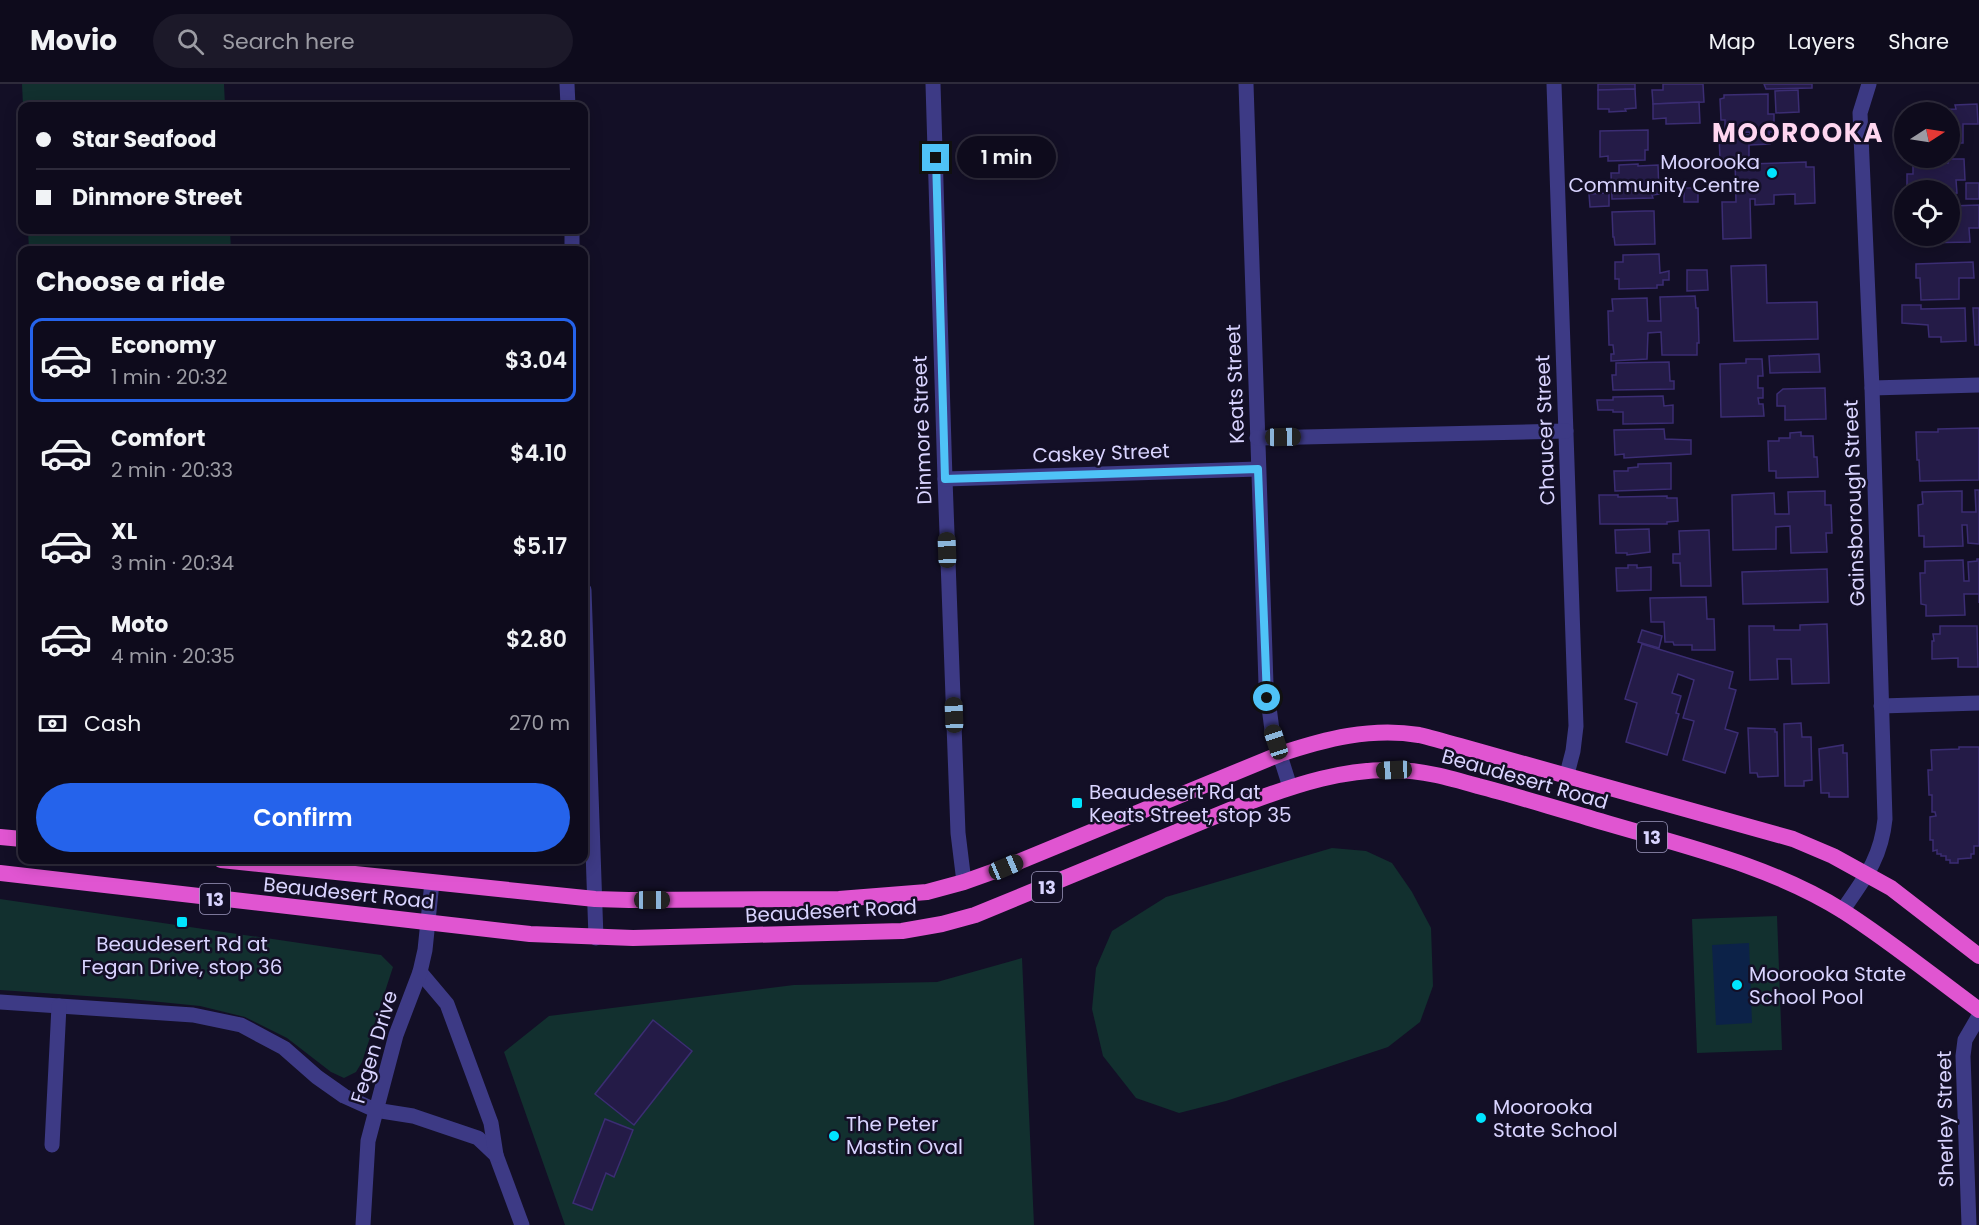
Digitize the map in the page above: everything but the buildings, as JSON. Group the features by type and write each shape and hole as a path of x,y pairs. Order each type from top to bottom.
{"highway":[{"name":"Beaudesert Road","path":"259,864 595,899 839,899 927,892 964,882 1280,754 1346,735 1379,732 1418,735 1567,774 1793,839 1891,888 1979,956"},
{"name":"Beaudesert Road","path":"0,873 530,934 596,938 902,932 975,915 1018,899 1290,787 1328,777 1394,770 1425,773 1456,780 1719,857 1780,879 1842,910 1979,1010"},
{"path":"0,837 18,839"}],"street":[{"path":"567,84 568,102"},
{"name":"Dinmore Street","path":"933,84 959,840 964,882"},
{"name":"Keats Street","path":"1246,84 1266,684 1270,722 1290,787"},
{"name":"Chaucer Street","path":"1554,84 1576,726 1567,774"},
{"name":"Gainsborough Street","path":"1842,910 1880,852 1885,819 1872,388 1860,113 1869,84"},
{"path":"1872,388 1979,385"},
{"path":"1257,438 1566,431"},
{"name":"Caskey Street","path":"945,479 1258,469"},
{"path":"588,702 596,938"},
{"path":"1881,706 1979,703"},
{"name":"Fegen Drive","path":"363,1225 368,1141 396,1035 420,972 425,950 432,882"},
{"path":"420,972 447,1004 491,1123 496,1155 522,1225"},
{"path":"0,1002 184,1014 241,1025 284,1048 317,1077 344,1096 375,1110 413,1116 478,1138 496,1155"},
{"path":"52,1145 59,1006"},
{"name":"Sherley Street","path":"1969,1225 1963,1056 1965,1040 1979,1017"}],"green space":[{"path":"22,84 224,84 225,102 23,102"},
{"path":"28,234 230,234 231,246 29,246"},
{"path":"1332,848 1366,851 1392,863 1412,892 1431,928 1433,986 1420,1022 1388,1047 1226,1101 1179,1113 1136,1098 1103,1056 1092,1009 1096,968 1112,931 1166,897"},
{"path":"0,899 381,955 393,967 362,1062 356,1072 344,1078 331,1072 287,1038 245,1017 200,1006 0,990"},
{"name":"Moorooka State School Pool","path":"1777,916 1782,1050 1697,1053 1692,919"},
{"path":"1022,958 1034,1225 565,1225 504,1052 549,1016 794,985 937,982"}],"water":[{"path":"1749,943 1752,1023 1716,1025 1712,945"}],"place":[{"name":"Moorooka Community Centre","path":"1772,173"},
{"name":"Beaudesert Rd at Keats Street, stop 35","path":"1077,803"},
{"name":"Beaudesert Rd at Fegan Drive, stop 36","path":"182,922"},
{"name":"Moorooka State School Pool","path":"1737,985"},
{"name":"Moorooka State School","path":"1481,1118"},
{"name":"The Peter Mastin Oval","path":"834,1136"}],"district":[{"name":"MOOROOKA","path":"1798,133"}],"route":[{"path":"936,158 945,479 1258,469 1267,698"}]}
